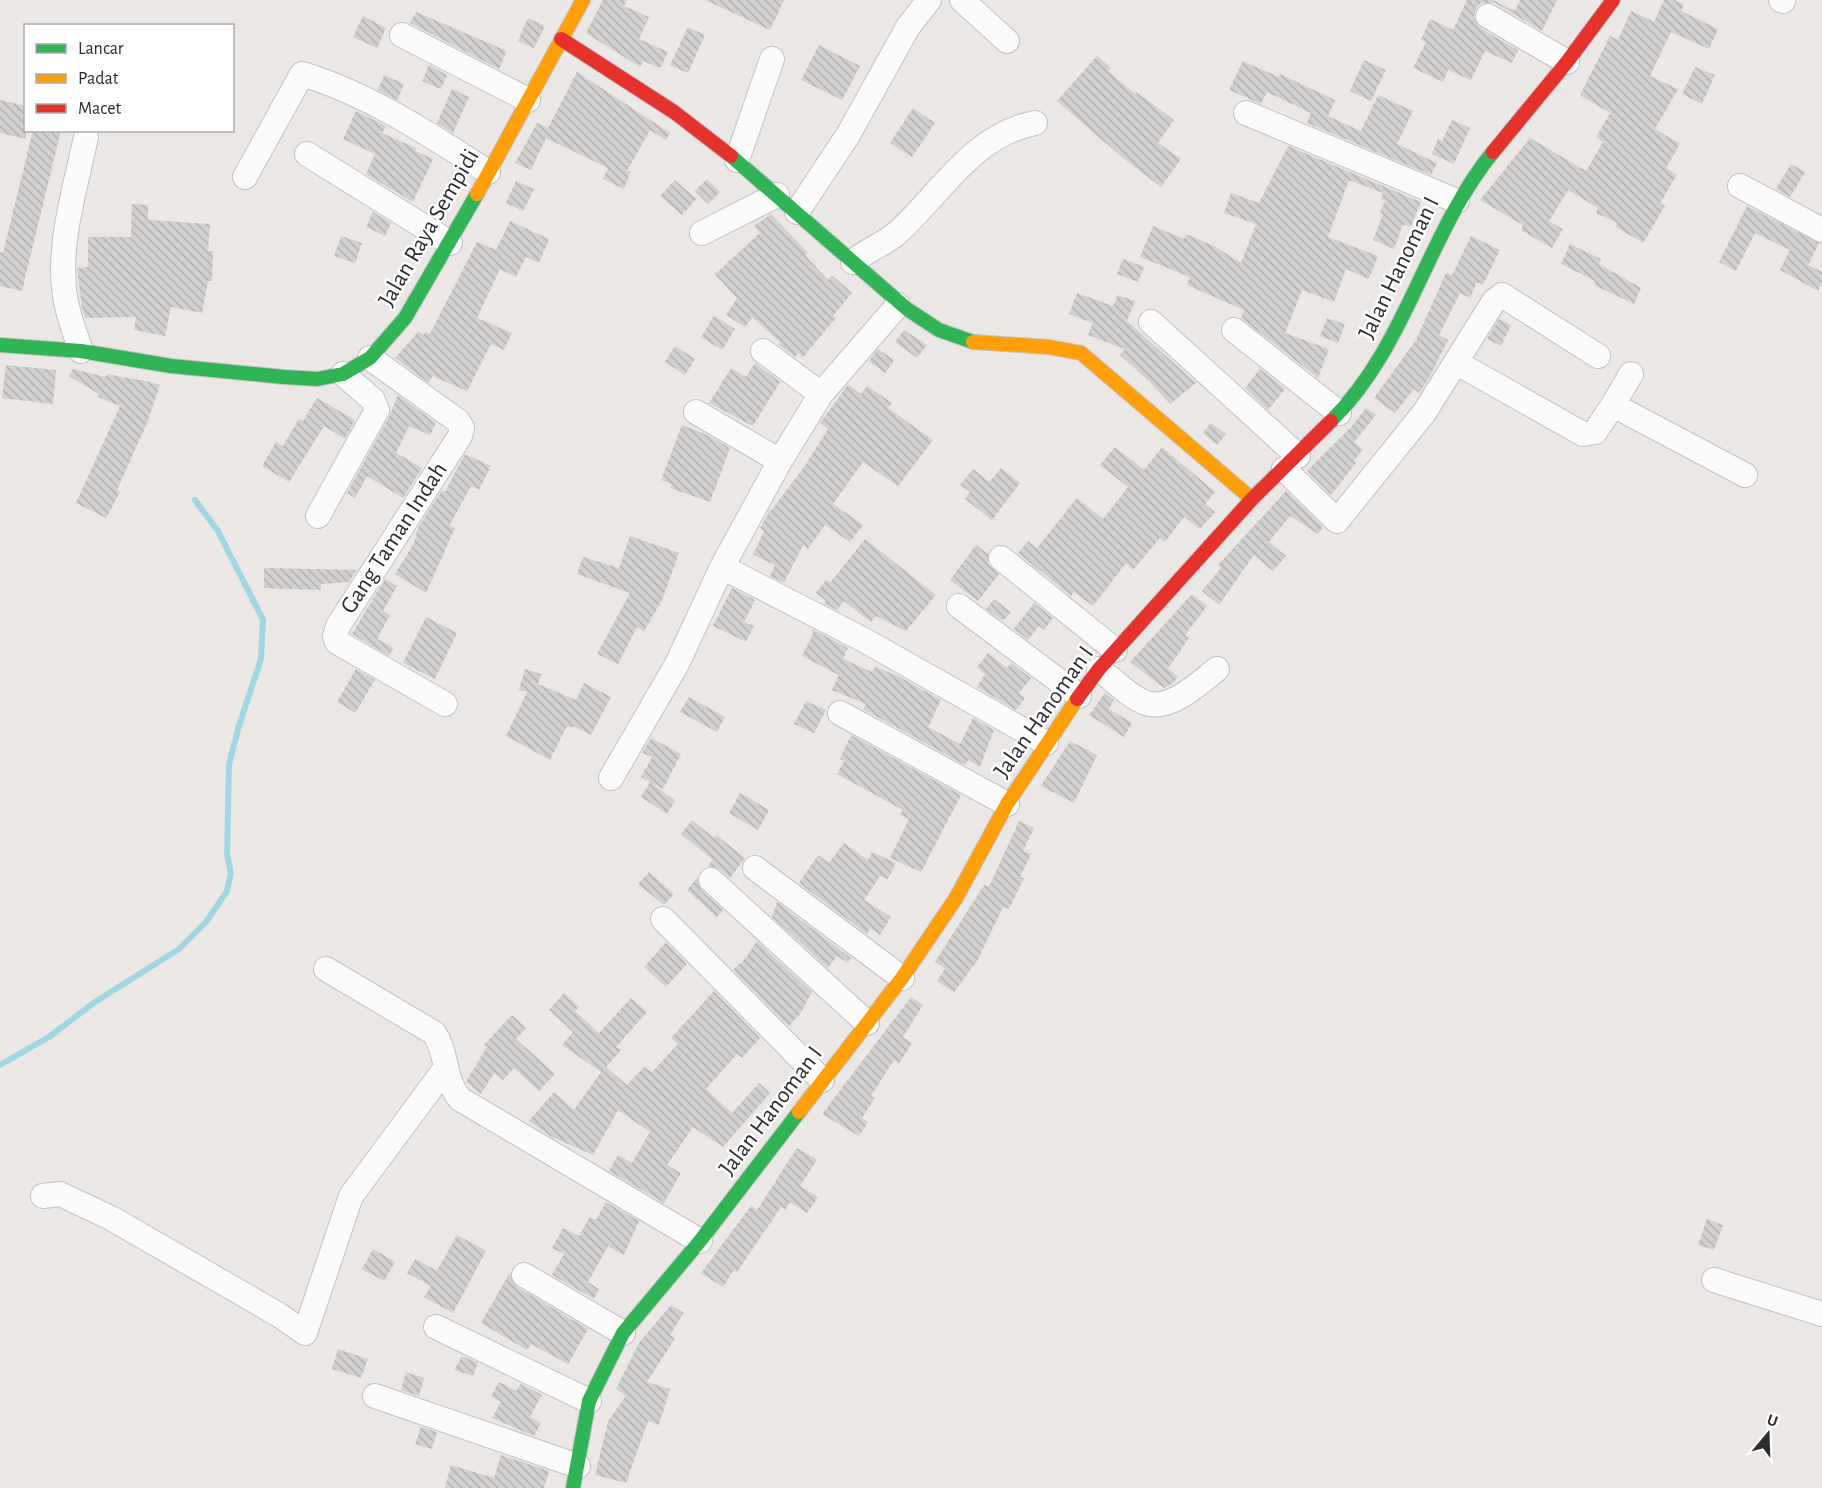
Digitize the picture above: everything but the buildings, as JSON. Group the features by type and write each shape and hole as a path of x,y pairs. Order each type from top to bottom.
{"street":[{"name":"Jalan Raya Sempidi","path":"0,345 81,351 171,366 284,378 317,379 343,374 370,358 405,318 450,243 583,0"},
{"path":"797,212 848,135 908,27 928,0"},
{"path":"962,0 1007,41"},
{"name":"Jalan Hanoman I","path":"575,1477 590,1401 623,1333 700,1241 902,978 956,898 1007,804 1046,743 1099,669 1252,499 1339,413 1392,340 1457,201 1473,176 1510,128 1567,62 1602,4"},
{"path":"1488,16 1567,62"},
{"path":"402,35 528,100"},
{"path":"561,39 695,127 737,160 853,262 898,305 938,330 974,344 995,347 1065,347 1081,353 1252,499"},
{"path":"737,160 772,59"},
{"path":"245,177 302,74 330,82 426,132 488,172"},
{"path":"1246,113 1457,201"},
{"path":"853,262 866,250 895,234 937,189 983,147 1013,129 1035,123"},
{"path":"81,351 68,315 64,286 66,240 86,137"},
{"path":"307,154 450,243"},
{"path":"1740,186 1822,230"},
{"path":"702,233 777,195"},
{"path":"1151,322 1291,462 1337,520 1424,413 1494,302 1502,296 1598,356"},
{"path":"611,778 677,664 722,567 780,461 821,394 898,305"},
{"path":"1234,330 1339,413"},
{"path":"763,351 821,394"},
{"name":"Gang Taman Indah","path":"370,358 458,421 462,428 460,436 338,626 335,636 337,642 445,704"},
{"path":"1457,363 1583,434 1596,432 1631,374"},
{"path":"318,516 377,410 373,400 343,374"},
{"path":"1613,405 1744,475"},
{"path":"696,412 780,461"},
{"path":"1001,558 1114,650"},
{"path":"722,567 864,640 1046,743"},
{"path":"959,606 1079,696"},
{"path":"1099,669 1141,701 1154,704 1186,693 1217,669"},
{"path":"840,713 1007,804"},
{"path":"755,868 902,978"},
{"path":"711,880 867,1023"},
{"path":"663,919 822,1080"},
{"path":"326,969 427,1027 438,1039 448,1081 460,1099 700,1241"},
{"path":"43,1196 60,1194 111,1218 279,1315 305,1333 351,1196 445,1069"},
{"path":"524,1275 623,1333"},
{"path":"1714,1280 1822,1314"},
{"path":"436,1327 590,1401"},
{"path":"375,1396 575,1477"}],"waterway":[{"path":"0,1065 49,1037 95,1002 179,949 206,922 227,891 231,873 227,854 229,765 261,659 263,620 218,531 195,500"}],"traffic: fast":[{"path":"1331,421 1357,391 1379,358 1450,218 1470,184 1493,152"},
{"path":"731,156 907,309 939,330 973,342"},
{"path":"0,345 81,351 171,366 284,377 317,379 343,374 370,358 405,318 477,194"},
{"path":"573,1488 589,1401 623,1333 700,1241 799,1112"}],"traffic: slow":[{"path":"477,194 583,0"},
{"path":"973,342 1049,347 1081,353 1252,499"},
{"path":"799,1112 902,978 956,898 1007,804 1077,699"}],"traffic: jam":[{"path":"1493,152 1567,62 1613,0"},
{"path":"561,39 674,112 731,156"},
{"path":"1077,699 1099,669 1252,499 1331,421"}]}
